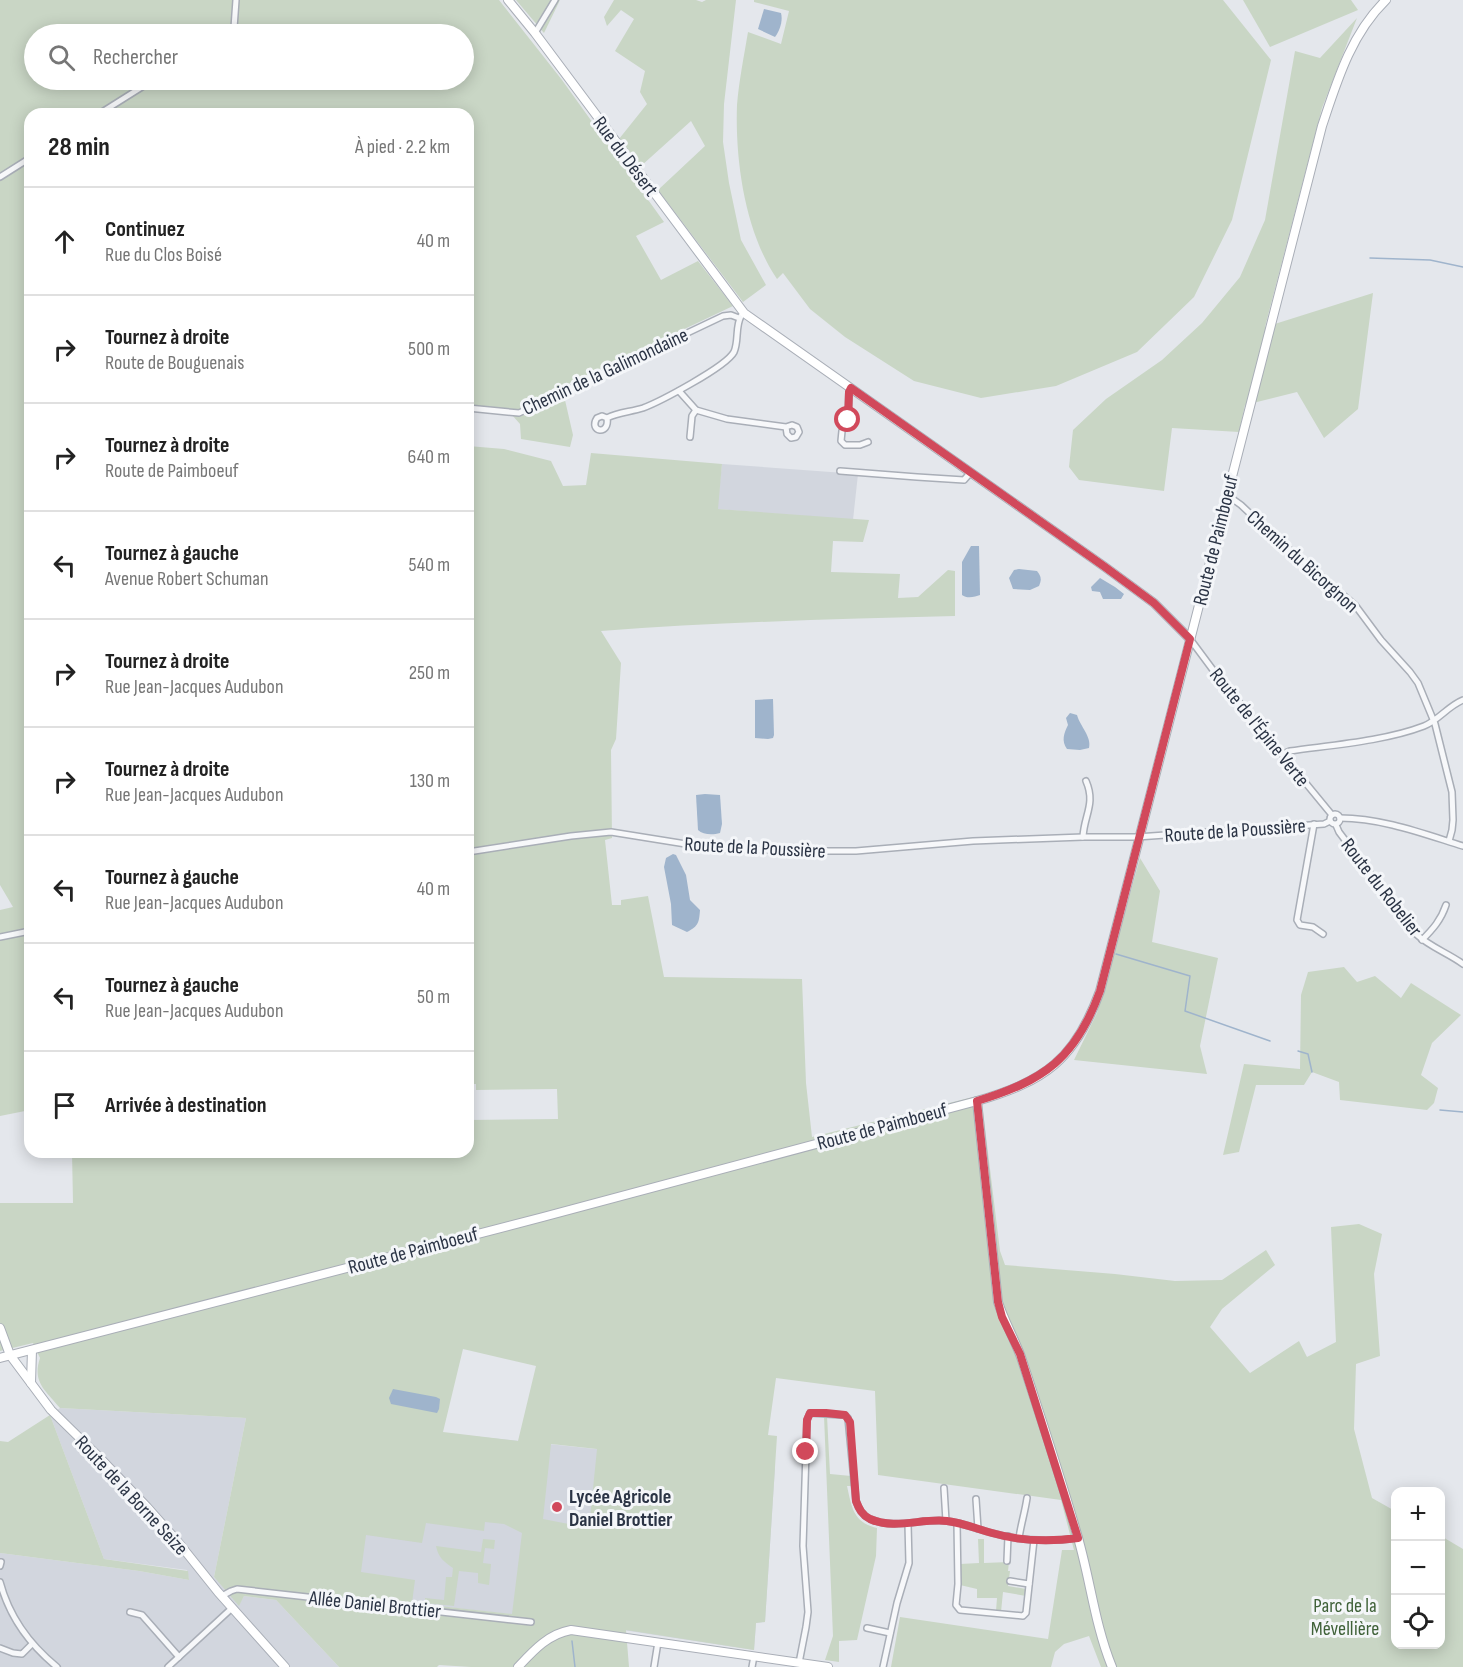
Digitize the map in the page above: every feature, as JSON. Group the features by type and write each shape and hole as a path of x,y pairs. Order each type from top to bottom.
{"street":[{"path":"234,24 236,0"},
{"name":"Rue du Désert","path":"508,0 535,33 741,315 851,388 1154,603 1190,639"},
{"path":"535,33 555,0"},
{"name":"Route de Paimboeuf","path":"0,1358 977,1101 1018,1088 1042,1074 1063,1057 1088,1022 1100,991 1322,126 1349,53 1370,18 1386,0"},
{"path":"109,108 137,90"},
{"path":"0,177 24,162"},
{"path":"607,418 643,407 680,390 730,357 735,347 741,315"},
{"name":"Chemin de la Galimondaine","path":"474,409 519,413 723,316 741,315"},
{"path":"851,388 848,420 842,431 841,441 845,445 860,445 868,442"},
{"path":"680,390 696,410 727,419 786,427"},
{"path":"690,437 692,416 696,410"},
{"path":"840,471 964,480 971,472"},
{"name":"Chemin du Bicorgnon","path":"1227,495 1355,605 1418,683 1434,721 1452,792 1453,820 1449,841"},
{"name":"Route de l'Épine Verte","path":"1190,639 1333,820"},
{"path":"1283,754 1412,730 1434,721 1455,703 1463,700"},
{"path":"1083,837 1091,792 1086,781"},
{"path":"1333,820 1340,821 1340,818 1368,821 1410,829 1463,846"},
{"name":"Route de la Poussière","path":"474,851 582,834 611,832 717,849 856,851 973,841 1140,836 1324,824 1333,820"},
{"name":"Route du Robelier","path":"1333,820 1339,832 1416,934 1422,940 1463,964"},
{"path":"1314,824 1297,920 1300,926 1312,927 1323,933"},
{"path":"1422,940 1442,917 1446,905"},
{"path":"0,937 24,932"},
{"path":"977,1101 998,1302 1002,1317 1020,1354 1078,1538 1100,1635 1112,1667"},
{"name":"Route de la Borne Seize","path":"0,1328 10,1355 51,1410 147,1507 285,1667"},
{"path":"31,1384 32,1350"},
{"path":"799,1663 808,1612 803,1546 807,1420 810,1413 845,1415 848,1418 856,1501 859,1510 864,1515 884,1522 908,1524 946,1521 1034,1540 1078,1538"},
{"path":"944,1488 946,1521"},
{"path":"1019,1538 1027,1498"},
{"path":"976,1499 978,1529"},
{"path":"957,1523 956,1605 960,1610 1023,1616 1026,1613 1034,1540"},
{"path":"883,1667 897,1603 909,1563 908,1524"},
{"path":"1007,1561 1008,1536"},
{"path":"1010,1581 1029,1584"},
{"path":"0,1582 9,1607 26,1636 57,1667"},
{"name":"Allée Daniel Brottier","path":"222,1596 237,1589 531,1622"},
{"path":"168,1667 232,1608"},
{"path":"130,1612 142,1615 179,1657"},
{"path":"867,1628 890,1633"},
{"path":"518,1667 552,1636 578,1630 828,1667"},
{"path":"654,1667 658,1642"},
{"path":"0,1648 22,1654 32,1644"},
{"path":"752,1667 754,1656"}],"shaded area":[{"path":"722,464 858,474 853,520 717,509"},
{"path":"60,1408 246,1418 214,1577 239,1605 244,1596 276,1600 339,1667 0,1667 0,1553 139,1571 189,1580 187,1570 104,1559 50,1415"},
{"name":"Lycée Agricole Daniel Brottier","path":"349,1423 775,1468 765,1622 756,1623 754,1650 537,1617 335,1595"}],"green space":[{"path":"0,0 499,0 562,80 664,222 636,236 661,280 698,261 733,306 562,387 573,435 570,447 521,439 520,424 512,415 474,412 474,108 24,108 24,1111 0,1116 0,910 13,907 0,885"},
{"path":"516,0 560,0 544,33"},
{"path":"614,0 696,0 702,2 736,0 724,104 723,142 741,240 766,285 743,302 658,190 705,146 691,121 641,166 619,139 647,104 640,92 645,71 615,51 634,19 621,10 607,26 604,17"},
{"path":"754,0 1223,0 1271,60 1232,220 1194,297 1137,352 1056,386 981,398 914,381 845,337 810,309 783,273 777,279 757,240 750,218 740,172 737,127 738,96 748,32 781,44 789,11 754,2"},
{"path":"1243,0 1351,0 1358,10 1270,47"},
{"path":"1357,18 1322,108 1265,327 1373,293 1358,409 1324,438 1297,392 1245,405 1239,432 1172,428 1164,491 1079,480 1069,467 1073,430 1106,399 1162,360 1202,323 1240,277 1265,220 1295,51 1320,58"},
{"name":"Parc de la Mévellière","path":"474,446 504,449 551,461 563,486 586,485 591,453 722,464 718,509 869,520 863,542 833,541 831,572 900,574 898,598 918,597 948,570 955,571 955,616 734,623 601,631 621,663 616,739 611,750 612,838 605,840 612,905 621,905 621,900 648,896 664,977 802,979 806,1083 812,1137 981,1095 1000,1251 1005,1265 1175,1281 1222,1280 1266,1250 1275,1265 1222,1309 1210,1327 1250,1373 1299,1341 1307,1357 1336,1342 1331,1227 1359,1224 1382,1234 1374,1274 1380,1356 1356,1364 1354,1429 1372,1498 1391,1509 1391,1649 1445,1649 1445,1538 1463,1549 1463,1667 1101,1667 1089,1636 1064,1644 1055,1652 1051,1667 891,1667 900,1617 1048,1639 1062,1550 1074,1550 1061,1500 878,1475 875,1391 776,1378 768,1435 777,1436 765,1622 756,1623 754,1650 626,1630 629,1667 439,1665 437,1667 339,1667 276,1600 244,1596 239,1606 214,1577 246,1418 60,1408 41,1385 38,1373 40,1358 33,1343 0,1351 0,1203 73,1203 72,1158 474,1158 474,1120 558,1119 557,1089 476,1090 476,1084 474,1084","holes":["463,1349 536,1366 518,1441 443,1432","551,1444 597,1449 589,1528 543,1519","485,1522 504,1524 522,1533 512,1614 412,1603 415,1580 361,1572 366,1535 422,1543 426,1523 484,1531"]},
{"path":"1140,858 1160,891 1152,942 1218,958 1200,1046 1207,1074 1074,1060 1097,1013"},
{"path":"1344,967 1357,982 1375,976 1401,998 1411,983 1461,1015 1432,1043 1421,1075 1438,1088 1434,1103 1427,1110 1340,1100 1339,1082 1312,1072 1304,1085 1256,1085 1239,1152 1223,1155 1244,1064 1300,1069 1301,995 1308,972"},
{"path":"50,1415 104,1559 188,1571 189,1580 139,1571 0,1553 0,1441 8,1442"},
{"path":"824,1416 827,1416 830,1474 851,1476 852,1486 847,1486 855,1513 863,1522 877,1528 876,1556 857,1640 839,1641 839,1662 825,1660 833,1636"},
{"path":"483,1539 495,1540 494,1549 485,1548 483,1563 491,1564 489,1585 478,1583 478,1573 459,1571 454,1606 425,1603 425,1598 444,1600 446,1577 452,1577 453,1568 442,1559 436,1546 481,1552"},
{"path":"978,1539 984,1539 984,1563 1009,1562 1008,1586 1026,1589 1026,1596 1003,1592 1001,1612 996,1611 997,1598 977,1598 977,1589 960,1585 960,1564 979,1563"}],"water":[{"path":"764,9 781,13 781,25 775,37 758,29"},
{"path":"971,546 979,546 980,595 969,597 962,595 962,562"},
{"path":"1014,570 1037,571 1041,578 1039,586 1030,590 1013,589 1009,578"},
{"path":"1100,578 1124,594 1121,599 1103,599 1100,592 1092,591 1091,587"},
{"path":"773,699 773,738 755,738 755,700"},
{"path":"1070,713 1077,715 1089,740 1089,748 1067,749 1065,746 1064,737 1068,725 1066,718"},
{"path":"696,795 720,795 722,824 720,833 708,834 698,830"},
{"path":"673,854 676,855 686,875 690,900 700,910 698,923 687,932 672,925 671,904 664,867 666,858"},
{"path":"393,1389 436,1397 440,1399 439,1409 437,1413 391,1404 389,1398"}],"waterway":[{"path":"1370,258 1430,260 1463,267"},
{"path":"1116,954 1190,976 1185,1011 1270,1041"},
{"path":"1298,1051 1308,1054 1312,1072"},
{"path":"1440,1110 1463,1112"},
{"path":"572,1641 575,1667"}],"place":[{"name":"Lycée Agricole Daniel Brottier","path":"557,1507"}],"route":[{"path":"806,1452 807,1420 810,1413 845,1415 850,1422 856,1501 859,1510 864,1515 884,1522 908,1524 946,1521 994,1534 1034,1540 1078,1538 1020,1354 1002,1317 995,1291 977,1101 1018,1088 1042,1074 1071,1048 1088,1022 1100,991 1190,639 1154,603 851,388 848,420"}]}
